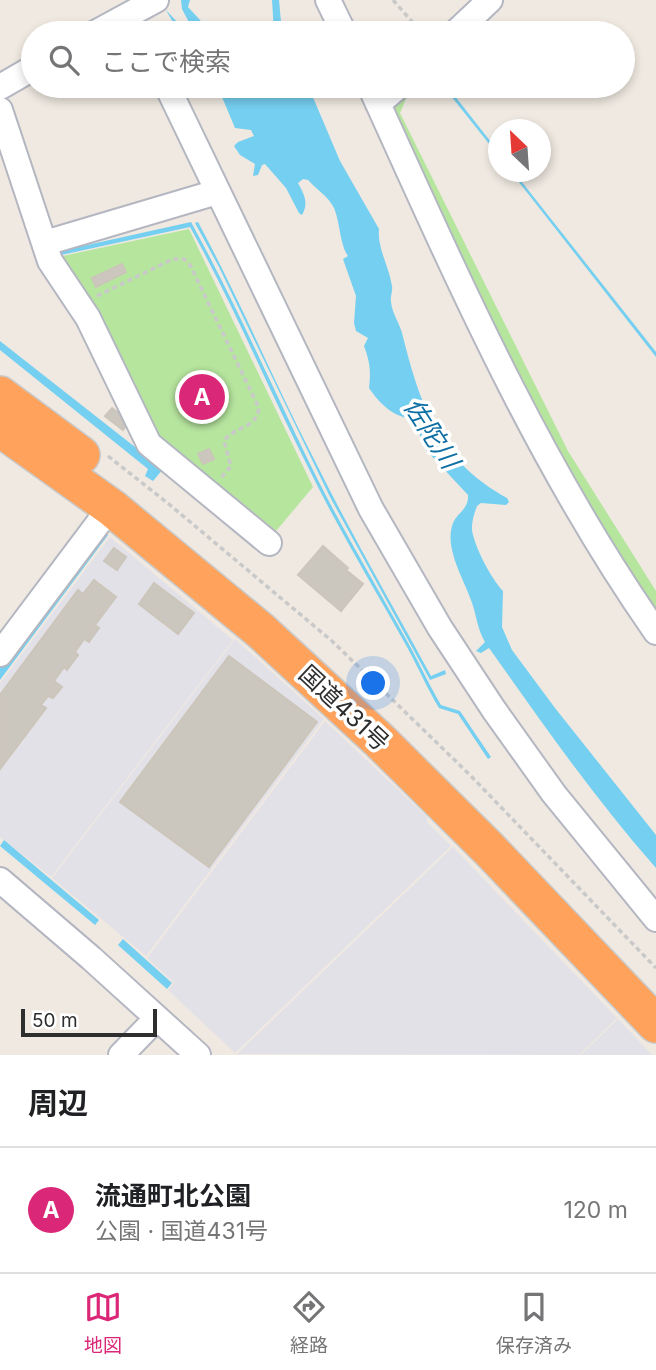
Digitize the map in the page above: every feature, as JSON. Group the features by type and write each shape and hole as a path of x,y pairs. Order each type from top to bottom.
{"highway":[{"name":"国道431号","path":"0,396 98,468 233,578 461,786 590,919 656,992"},
{"name":"国道431号","path":"0,428 113,508 261,631 380,741 479,839 656,1024"}],"street":[{"path":"328,0 338,21"},
{"path":"468,21 490,0"},
{"path":"125,21 143,14"},
{"path":"0,87 21,75"},
{"path":"173,98 371,509 440,628 494,710 554,793 656,919"},
{"path":"375,98 503,375 561,481 627,590 656,632"},
{"path":"0,110 50,261 88,318 149,444 269,543"},
{"path":"45,243 217,192"},
{"path":"0,654 100,521"},
{"path":"0,880 198,1055"},
{"path":"121,1055 157,1018"}],"path":[{"path":"393,0 411,21"},
{"path":"93,299 173,259 184,259 190,265 259,408 253,423 226,437 223,444 231,466 209,493"},
{"path":"98,448 332,641 469,774 656,968"}],"shaded area":[{"path":"110,537 233,640 51,877 0,837 0,683"},
{"path":"235,639 324,719 146,956 52,878"},
{"path":"325,721 427,817 427,822 451,846 235,1053 168,990 174,983 147,958"},
{"path":"453,847 617,1018 579,1055 237,1054"},
{"path":"618,1019 652,1055 581,1055"}],"green space":[{"path":"392,98 406,98 400,113 568,451 656,591 656,626 564,481 387,103"},
{"path":"189,229 313,487 271,537 152,436 58,257"}],"water":[{"path":"181,0 190,0 188,7 201,21 188,21"},
{"path":"272,0 279,0 281,21 273,21"},
{"name":"佐陀川","path":"222,98 313,98 340,161 379,229 380,243 392,286 392,306 426,409 449,450 465,467 509,502 506,505 481,503 477,506 472,531 481,556 503,591 502,627 512,650 656,835 656,868 549,733 489,648 481,653 476,651 485,642 451,544 453,523 465,507 468,495 426,450 413,419 399,416 388,409 369,388 370,367 364,346 368,338 356,331 356,296 343,259 348,256 331,204 308,180 303,179 298,183 305,203 302,215 299,213 286,188 265,164 258,175 253,176 255,164 240,155 234,146 254,136 251,130 235,128"},
{"path":"453,98 456,98 488,138 488,142"},
{"path":"519,182 522,182 656,352 656,357"},
{"path":"191,222 320,484 436,697 441,705 460,711 491,757 488,759 458,714 439,708 319,488 190,227 61,255 60,251"},
{"path":"198,222 300,431 372,569 431,676 445,670 446,674 430,680 330,497 195,223"},
{"path":"0,341 163,469 153,481 145,476 148,469 0,350"},
{"path":"102,531 108,535 0,680 0,667"},
{"path":"4,840 99,920 95,925 0,846"},
{"path":"123,939 172,983 167,989 118,945"}],"building":[{"path":"122,264 126,272 96,287 92,278"},
{"path":"112,408 129,421 123,430 105,416"},
{"path":"209,449 214,459 203,464 198,454"},
{"path":"323,546 363,584 341,611 298,575"},
{"path":"114,548 126,557 117,570 104,561"},
{"path":"94,580 116,597 95,625 99,628 89,642 84,639 75,652 78,655 67,670 64,667 54,681 62,687 53,698 48,696 41,705 46,708 0,769 0,695 78,590 83,594"},
{"path":"154,583 194,613 178,634 139,604"},
{"path":"229,656 317,722 209,867 120,802"}],"place":[{"name":"流通町北公園","path":"202,397"}]}
